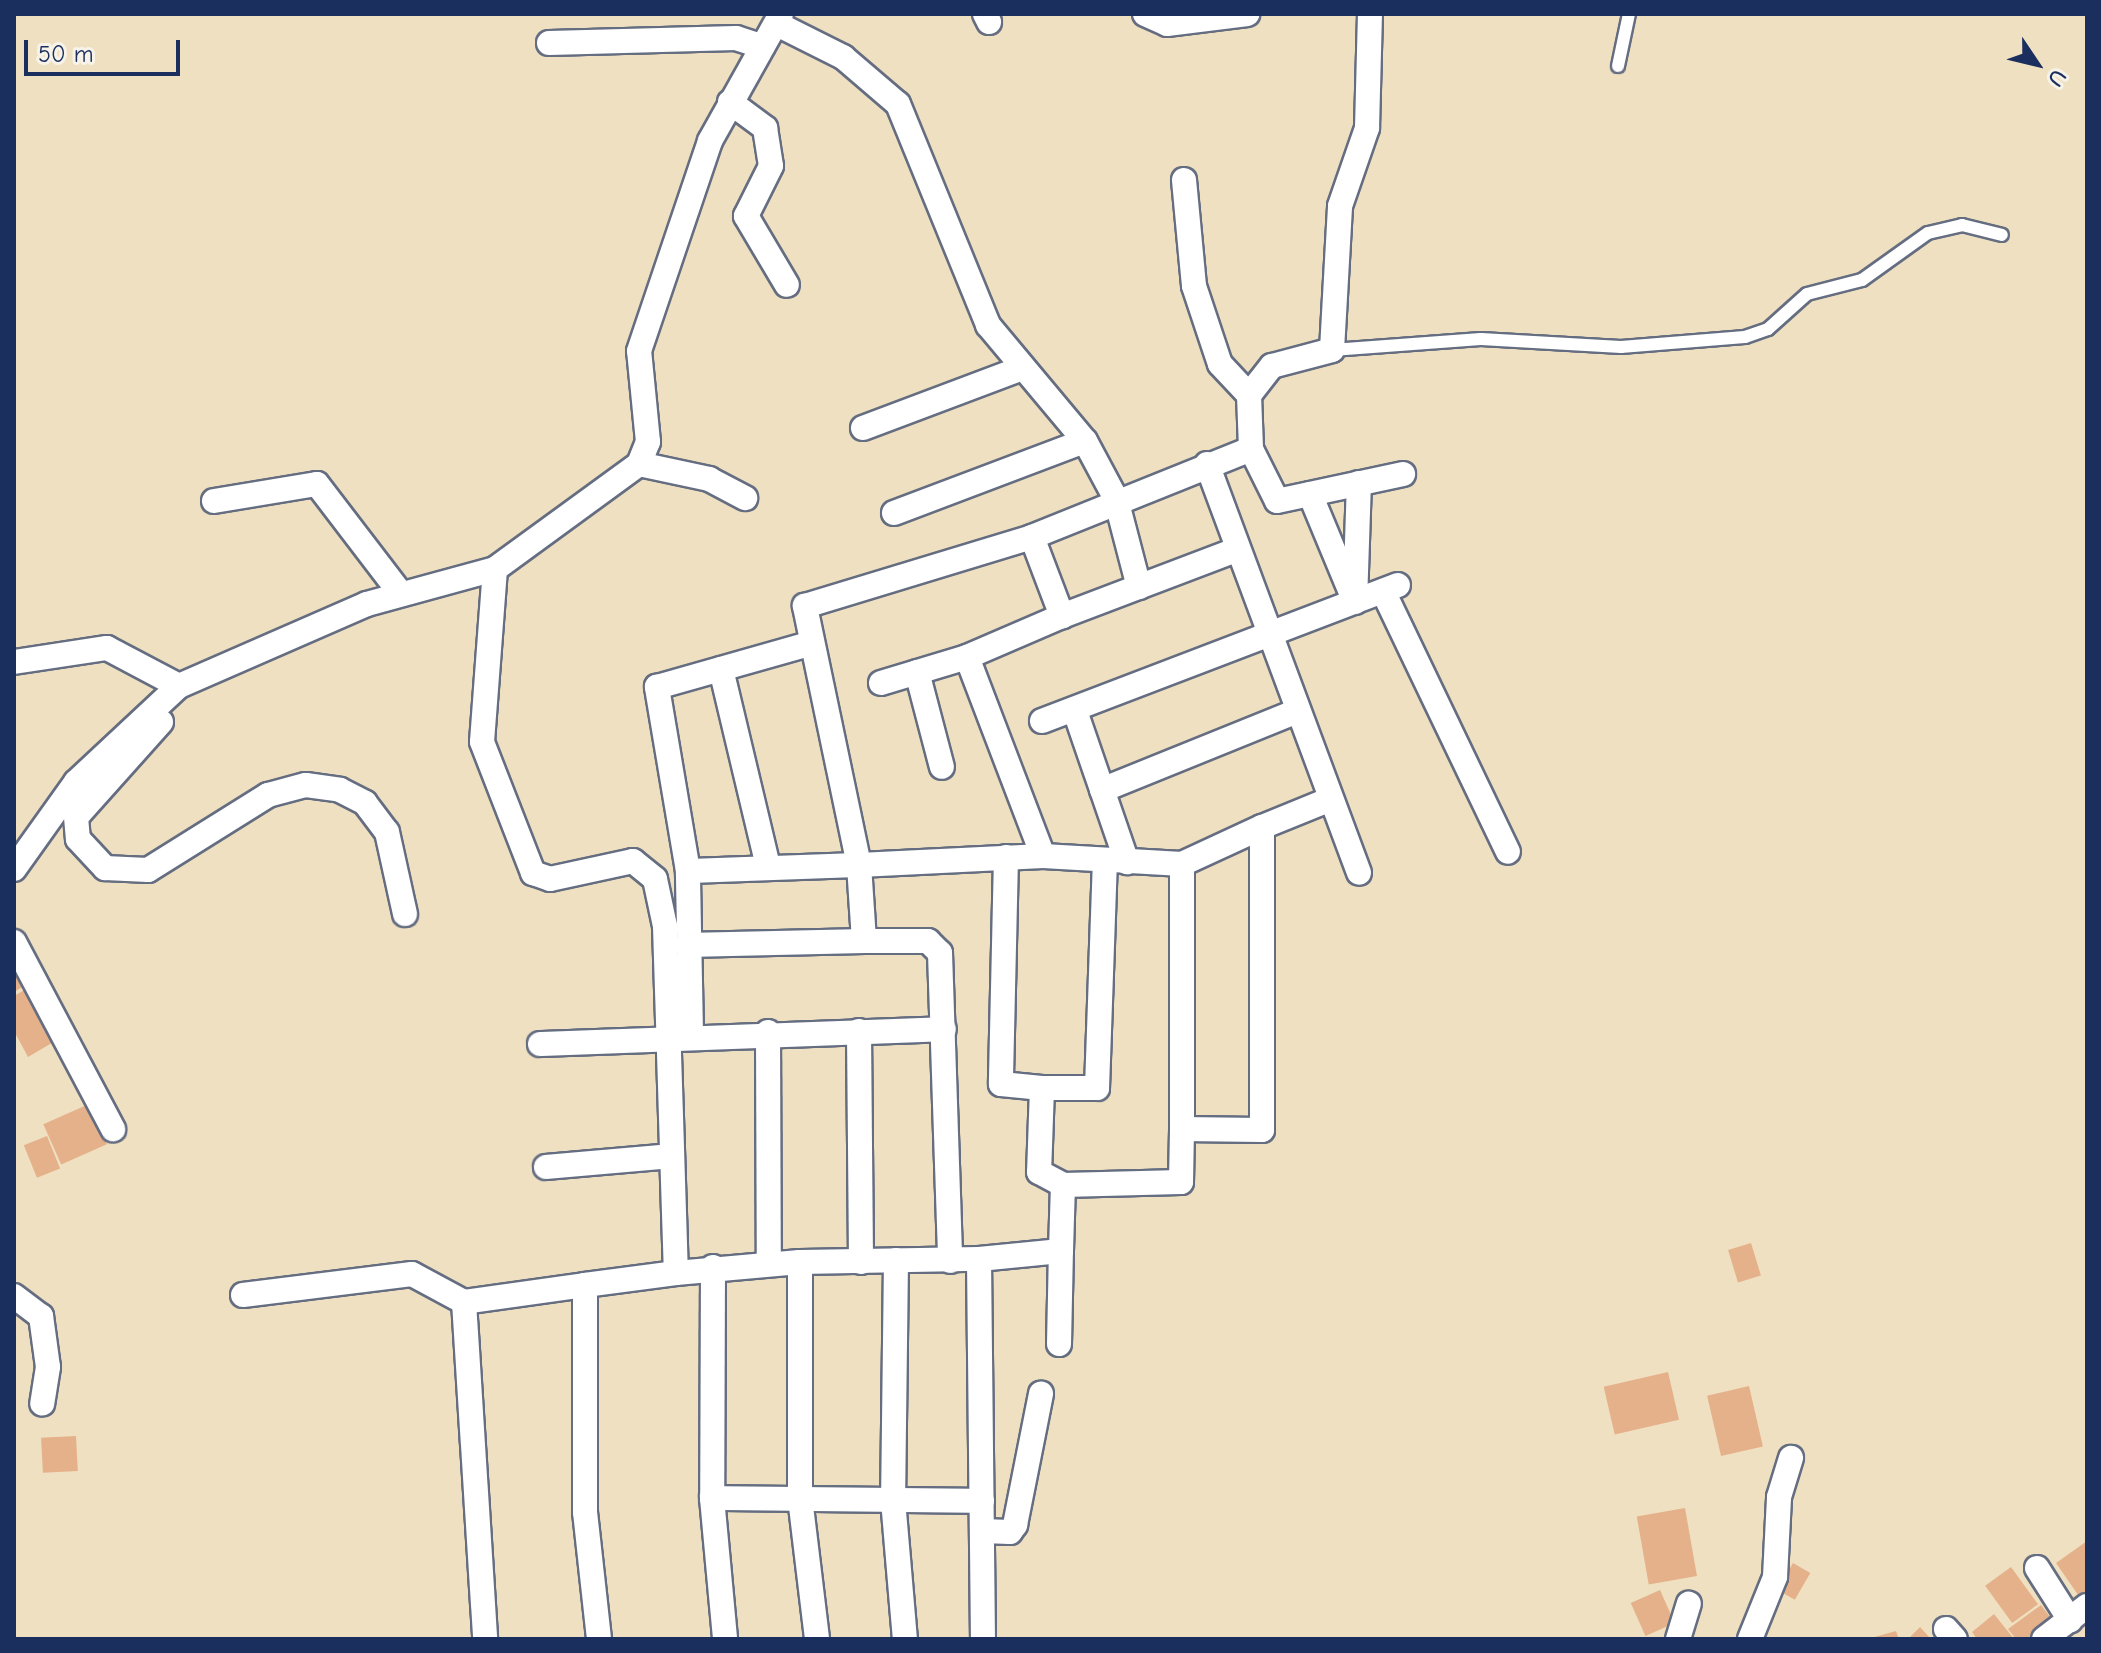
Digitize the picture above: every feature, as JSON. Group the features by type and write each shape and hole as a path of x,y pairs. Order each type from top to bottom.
{"street":[{"path":"1145,14 1167,24 1247,14"},
{"path":"1370,14 1367,128 1340,206 1332,350 1272,366 1249,395 1251,449 1277,501 1403,474"},
{"path":"14,869 76,782 179,686 206,671 401,594 495,569 639,464 648,442 639,351 710,141 780,19 843,57 898,104 969,285 988,325 1085,441 1116,499 1139,587"},
{"path":"549,43 736,38 763,47"},
{"path":"730,102 765,128 771,166 746,216 787,285"},
{"path":"1184,180 1194,286 1220,364 1249,395"},
{"path":"863,428 1023,368"},
{"path":"894,513 1085,441"},
{"path":"864,941 859,865 805,606 1032,537 1116,499 1251,449"},
{"path":"639,464 709,479 745,498"},
{"path":"1207,464 1359,873"},
{"path":"1355,602 1359,483"},
{"path":"214,501 317,484 401,594"},
{"path":"1310,494 1355,602"},
{"path":"1032,537 1062,616"},
{"path":"881,683 967,657 1062,616 1238,549"},
{"path":"495,569 482,707 490,771 533,873 550,879 625,859 655,879 680,1035"},
{"path":"1042,721 1075,711 1391,588 1508,852"},
{"path":"676,1273 672,1156 687,945 688,871 654,699 668,679 721,669 812,643"},
{"path":"14,662 107,648 179,686"},
{"path":"967,657 1043,856"},
{"path":"721,669 768,866"},
{"path":"206,671 87,799 76,817 78,839 91,855 126,874 148,870 268,795 306,785 340,790 365,803 387,832 405,914"},
{"path":"917,672 942,767"},
{"path":"1006,857 1001,1084 1097,1088 1116,861 1102,790 1075,711"},
{"path":"1102,790 1298,711"},
{"path":"688,871 1043,856 1182,864 1331,799"},
{"path":"1182,1129 1256,1133 1266,1124 1262,827"},
{"path":"1042,1088 1039,1172 1063,1185 1181,1182 1182,864"},
{"path":"687,945 864,941 935,945 944,1029 950,1261"},
{"path":"14,942 113,1129"},
{"path":"540,1044 680,1035 944,1029"},
{"path":"859,1031 861,1262"},
{"path":"768,1032 769,1264"},
{"path":"546,1167 672,1156"},
{"path":"1059,1344 1063,1185"},
{"path":"243,1295 412,1274 464,1302 713,1267 800,1262 950,1261 1061,1251"},
{"path":"979,1259 983,1639"},
{"path":"896,1260 893,1500 905,1639"},
{"path":"800,1262 800,1498 817,1639"},
{"path":"713,1267 712,1498 725,1639"},
{"path":"585,1285 585,1512 599,1639"},
{"path":"14,1296 41,1316 48,1367 42,1404"},
{"path":"464,1302 485,1639"},
{"path":"982,1531 1010,1532 1015,1525 1041,1394"},
{"path":"1750,1639 1775,1577 1779,1497 1791,1458"},
{"path":"712,1498 982,1501"},
{"path":"2037,1568 2078,1613 2044,1639"},
{"path":"1678,1639 1689,1604"}],"lane":[{"path":"1618,66 1629,14"},
{"path":"1332,350 1481,339 1621,347 1745,337 1768,329 1807,294 1862,280 1928,233 1962,225 2002,235"}],"building":[{"path":"14,953 31,982 14,992"},
{"path":"28,988 57,1040 28,1057 14,1031 14,996"},
{"path":"89,1104 107,1144 61,1165 43,1124"},
{"path":"47,1136 60,1168 37,1178 24,1145"},
{"path":"1751,1243 1761,1276 1738,1283 1728,1250"},
{"path":"1668,1372 1679,1420 1615,1435 1604,1387"},
{"path":"1749,1386 1763,1446 1721,1456 1707,1396"},
{"path":"76,1436 78,1471 43,1473 41,1438"},
{"path":"1685,1508 1697,1576 1649,1584 1637,1517"},
{"path":"2087,1541 2087,1600 2083,1602 2056,1563"},
{"path":"1793,1563 1810,1573 1795,1600 1778,1590"},
{"path":"2011,1567 2038,1604 2012,1623 1985,1586"},
{"path":"1660,1590 1675,1623 1645,1636 1631,1603"},
{"path":"2041,1605 2056,1625 2038,1639 2016,1639 2008,1629"},
{"path":"1994,1614 2014,1639 1977,1639 1972,1632"},
{"path":"1920,1627 1931,1639 1908,1639"},
{"path":"1896,1631 1899,1639 1871,1638"}]}
